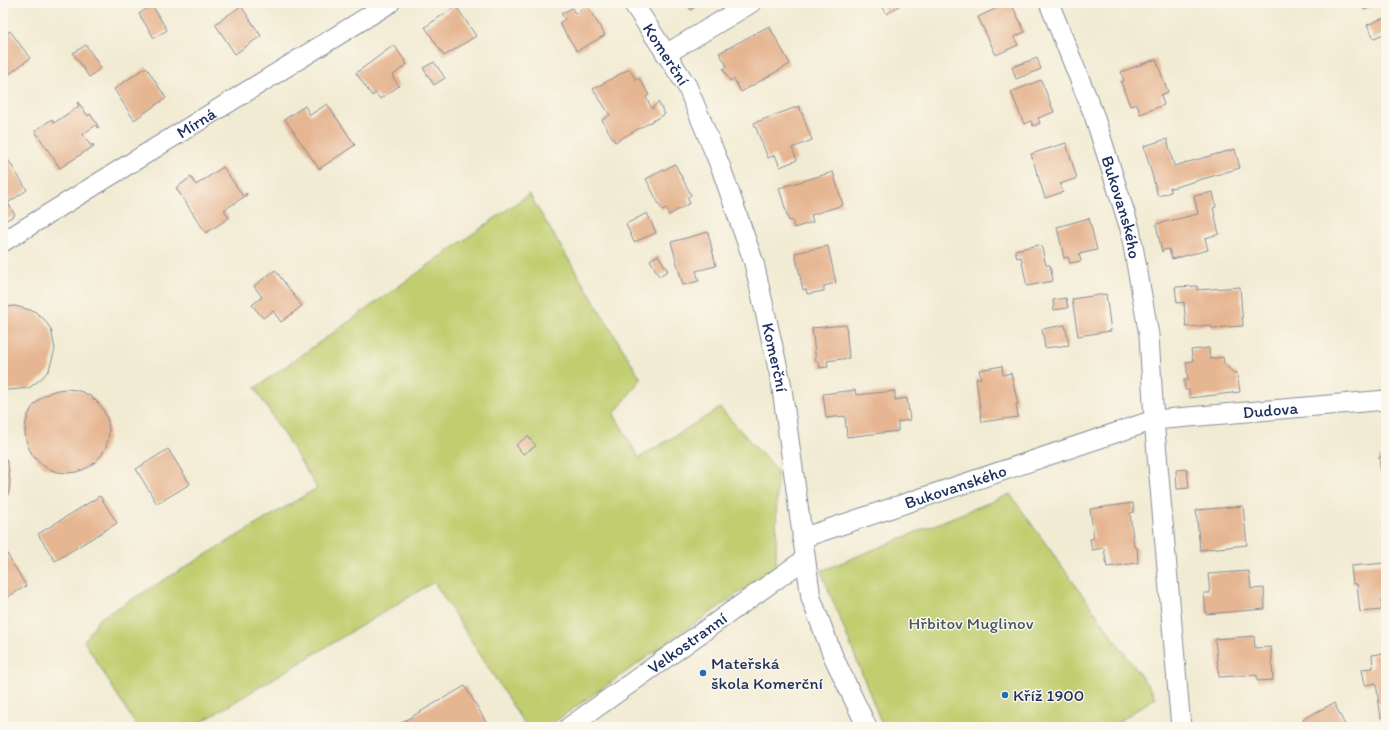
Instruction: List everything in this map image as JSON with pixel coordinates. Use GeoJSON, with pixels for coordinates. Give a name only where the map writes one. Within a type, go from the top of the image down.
{"type":"FeatureCollection","features":[{"type":"Feature","properties":{"kind":"street","name":"Mírná"},"geometry":{"type":"LineString","coordinates":[[3,242],[390,3]]}},
{"type":"Feature","properties":{"kind":"street","name":"Komerční"},"geometry":{"type":"LineString","coordinates":[[633,3],[686,86],[721,168],[754,263],[781,382],[811,598],[833,656],[867,727]]}},
{"type":"Feature","properties":{"kind":"street"},"geometry":{"type":"LineString","coordinates":[[666,54],[751,3]]}},
{"type":"Feature","properties":{"kind":"street","name":"Bukovanského"},"geometry":{"type":"LineString","coordinates":[[1049,3],[1094,115],[1130,228],[1149,335],[1154,420],[1181,727]]}},
{"type":"Feature","properties":{"kind":"street","name":"Dudova"},"geometry":{"type":"LineString","coordinates":[[1154,420],[1386,400]]}},
{"type":"Feature","properties":{"kind":"street","name":"Bukovanského"},"geometry":{"type":"LineString","coordinates":[[802,538],[1154,420]]}},
{"type":"Feature","properties":{"kind":"street","name":"Velkostranní"},"geometry":{"type":"LineString","coordinates":[[568,727],[805,559]]}},
{"type":"Feature","properties":{"kind":"green space"},"geometry":{"type":"Polygon","coordinates":[[[529,194],[641,379],[614,414],[639,458],[720,408],[777,471],[776,567],[547,727],[526,727],[434,582],[193,727],[137,727],[84,641],[99,619],[317,488],[255,388],[529,194]]]}},
{"type":"Feature","properties":{"kind":"green space","name":"Hřbitov Muglinov"},"geometry":{"type":"Polygon","coordinates":[[[1010,494],[1156,697],[1111,727],[883,727],[821,571],[1010,494]]]}},
{"type":"Feature","properties":{"kind":"building"},"geometry":{"type":"Polygon","coordinates":[[[686,3],[701,3],[691,10],[686,3]]]}},
{"type":"Feature","properties":{"kind":"building"},"geometry":{"type":"Polygon","coordinates":[[[880,3],[903,3],[887,14],[880,3]]]}},
{"type":"Feature","properties":{"kind":"building"},"geometry":{"type":"Polygon","coordinates":[[[1011,3],[1025,32],[1014,37],[1018,45],[996,55],[978,17],[1011,3]]]}},
{"type":"Feature","properties":{"kind":"building"},"geometry":{"type":"Polygon","coordinates":[[[1361,3],[1381,3],[1364,10],[1361,3]]]}},
{"type":"Feature","properties":{"kind":"building"},"geometry":{"type":"Polygon","coordinates":[[[152,5],[167,30],[154,38],[139,14],[152,5]]]}},
{"type":"Feature","properties":{"kind":"building"},"geometry":{"type":"Polygon","coordinates":[[[241,6],[261,36],[235,54],[215,24],[241,6]]]}},
{"type":"Feature","properties":{"kind":"building"},"geometry":{"type":"Polygon","coordinates":[[[456,6],[476,36],[444,56],[425,27],[456,6]]]}},
{"type":"Feature","properties":{"kind":"building"},"geometry":{"type":"Polygon","coordinates":[[[587,6],[605,35],[577,51],[559,23],[565,19],[561,14],[572,8],[575,14],[587,6]]]}},
{"type":"Feature","properties":{"kind":"building"},"geometry":{"type":"Polygon","coordinates":[[[1386,17],[1386,33],[1374,38],[1367,25],[1386,17]]]}},
{"type":"Feature","properties":{"kind":"building"},"geometry":{"type":"Polygon","coordinates":[[[769,26],[790,64],[741,92],[734,79],[730,81],[723,69],[727,66],[719,53],[769,26]]]}},
{"type":"Feature","properties":{"kind":"building"},"geometry":{"type":"Polygon","coordinates":[[[10,31],[30,58],[3,79],[3,36],[10,31]]]}},
{"type":"Feature","properties":{"kind":"building"},"geometry":{"type":"Polygon","coordinates":[[[86,45],[101,68],[89,77],[73,53],[86,45]]]}},
{"type":"Feature","properties":{"kind":"building"},"geometry":{"type":"Polygon","coordinates":[[[394,45],[407,64],[392,76],[399,86],[380,99],[376,93],[372,96],[356,73],[394,45]]]}},
{"type":"Feature","properties":{"kind":"building"},"geometry":{"type":"Polygon","coordinates":[[[1037,58],[1041,69],[1016,79],[1012,67],[1037,58]]]}},
{"type":"Feature","properties":{"kind":"building"},"geometry":{"type":"Polygon","coordinates":[[[1156,59],[1168,92],[1161,95],[1164,105],[1140,114],[1137,104],[1130,106],[1121,82],[1124,81],[1121,72],[1156,59]]]}},
{"type":"Feature","properties":{"kind":"building"},"geometry":{"type":"Polygon","coordinates":[[[434,62],[445,78],[434,85],[423,68],[434,62]]]}},
{"type":"Feature","properties":{"kind":"building"},"geometry":{"type":"Polygon","coordinates":[[[146,67],[166,98],[134,120],[114,89],[146,67]]]}},
{"type":"Feature","properties":{"kind":"building"},"geometry":{"type":"Polygon","coordinates":[[[629,69],[636,80],[639,78],[649,95],[646,97],[652,109],[658,102],[665,114],[615,142],[602,120],[610,115],[593,89],[629,69]]]}},
{"type":"Feature","properties":{"kind":"building"},"geometry":{"type":"Polygon","coordinates":[[[1041,80],[1054,112],[1038,118],[1040,123],[1033,126],[1031,121],[1024,124],[1011,92],[1041,80]]]}},
{"type":"Feature","properties":{"kind":"building"},"geometry":{"type":"Polygon","coordinates":[[[78,102],[88,116],[90,114],[99,127],[97,128],[96,125],[83,134],[91,146],[93,144],[94,146],[60,168],[35,131],[52,119],[54,123],[79,106],[77,103],[78,102]]]}},
{"type":"Feature","properties":{"kind":"building"},"geometry":{"type":"Polygon","coordinates":[[[327,104],[355,145],[319,169],[285,119],[305,106],[310,115],[327,104]]]}},
{"type":"Feature","properties":{"kind":"building"},"geometry":{"type":"Polygon","coordinates":[[[799,106],[812,140],[792,148],[797,160],[780,167],[775,155],[768,158],[754,123],[799,106]]]}},
{"type":"Feature","properties":{"kind":"building"},"geometry":{"type":"Polygon","coordinates":[[[1167,139],[1174,166],[1235,149],[1240,168],[1172,188],[1170,187],[1171,192],[1158,196],[1144,146],[1167,139]]]}},
{"type":"Feature","properties":{"kind":"building"},"geometry":{"type":"Polygon","coordinates":[[[1066,143],[1077,178],[1060,184],[1063,192],[1045,198],[1031,154],[1066,143]]]}},
{"type":"Feature","properties":{"kind":"building"},"geometry":{"type":"Polygon","coordinates":[[[7,158],[27,190],[8,203],[15,215],[3,222],[3,161],[7,158]]]}},
{"type":"Feature","properties":{"kind":"building"},"geometry":{"type":"Polygon","coordinates":[[[675,164],[691,195],[687,198],[690,203],[669,215],[666,208],[662,210],[646,179],[675,164]]]}},
{"type":"Feature","properties":{"kind":"building"},"geometry":{"type":"Polygon","coordinates":[[[223,167],[243,196],[246,193],[247,195],[224,210],[229,218],[206,233],[176,188],[191,177],[196,185],[223,167]]]}},
{"type":"Feature","properties":{"kind":"building"},"geometry":{"type":"Polygon","coordinates":[[[833,172],[843,205],[811,215],[813,222],[794,228],[792,220],[789,221],[779,188],[833,172]]]}},
{"type":"Feature","properties":{"kind":"building"},"geometry":{"type":"Polygon","coordinates":[[[1213,192],[1216,207],[1213,208],[1219,234],[1205,238],[1208,250],[1172,259],[1169,249],[1163,250],[1162,252],[1156,224],[1198,214],[1194,196],[1213,192]]]}},
{"type":"Feature","properties":{"kind":"building"},"geometry":{"type":"Polygon","coordinates":[[[647,213],[656,233],[634,242],[626,224],[647,213]]]}},
{"type":"Feature","properties":{"kind":"building"},"geometry":{"type":"Polygon","coordinates":[[[1089,218],[1097,250],[1079,254],[1081,261],[1070,263],[1068,257],[1064,258],[1057,227],[1089,218]]]}},
{"type":"Feature","properties":{"kind":"building"},"geometry":{"type":"Polygon","coordinates":[[[708,232],[716,266],[696,271],[699,281],[683,285],[671,242],[708,232]]]}},
{"type":"Feature","properties":{"kind":"building"},"geometry":{"type":"Polygon","coordinates":[[[1039,245],[1042,248],[1046,265],[1050,265],[1053,281],[1027,286],[1021,257],[1017,258],[1015,250],[1039,245]]]}},
{"type":"Feature","properties":{"kind":"building"},"geometry":{"type":"Polygon","coordinates":[[[828,246],[836,283],[824,286],[824,291],[807,294],[806,289],[803,290],[795,253],[828,246]]]}},
{"type":"Feature","properties":{"kind":"building"},"geometry":{"type":"Polygon","coordinates":[[[658,255],[668,271],[659,276],[650,260],[658,255]]]}},
{"type":"Feature","properties":{"kind":"building"},"geometry":{"type":"Polygon","coordinates":[[[275,270],[302,306],[281,322],[273,311],[263,318],[252,305],[262,297],[254,286],[275,270]]]}},
{"type":"Feature","properties":{"kind":"building"},"geometry":{"type":"Polygon","coordinates":[[[1197,286],[1197,290],[1240,287],[1243,326],[1211,328],[1211,325],[1186,327],[1184,302],[1177,303],[1175,287],[1197,286]]]}},
{"type":"Feature","properties":{"kind":"building"},"geometry":{"type":"Polygon","coordinates":[[[1106,294],[1111,331],[1078,336],[1072,299],[1106,294]]]}},
{"type":"Feature","properties":{"kind":"building"},"geometry":{"type":"Polygon","coordinates":[[[1066,298],[1068,308],[1054,310],[1053,300],[1066,298]]]}},
{"type":"Feature","properties":{"kind":"building"},"geometry":{"type":"Polygon","coordinates":[[[15,306],[34,311],[43,318],[51,329],[55,349],[49,370],[42,378],[29,388],[9,390],[3,389],[3,307],[15,306]]]}},
{"type":"Feature","properties":{"kind":"building"},"geometry":{"type":"Polygon","coordinates":[[[846,325],[849,358],[827,361],[828,367],[820,368],[819,362],[816,362],[812,328],[846,325]]]}},
{"type":"Feature","properties":{"kind":"building"},"geometry":{"type":"Polygon","coordinates":[[[1065,325],[1069,345],[1045,348],[1042,329],[1065,325]]]}},
{"type":"Feature","properties":{"kind":"building"},"geometry":{"type":"Polygon","coordinates":[[[1209,348],[1210,359],[1223,357],[1224,364],[1234,373],[1237,373],[1240,392],[1190,398],[1189,390],[1185,390],[1184,380],[1188,380],[1186,362],[1193,361],[1191,350],[1209,348]]]}},
{"type":"Feature","properties":{"kind":"building"},"geometry":{"type":"Polygon","coordinates":[[[1002,366],[1003,375],[1011,373],[1018,404],[1016,404],[1018,417],[982,422],[976,379],[981,378],[979,370],[1002,366]]]}},
{"type":"Feature","properties":{"kind":"building"},"geometry":{"type":"Polygon","coordinates":[[[67,389],[83,392],[97,401],[106,415],[109,431],[106,447],[97,461],[83,470],[67,473],[51,470],[37,461],[28,447],[25,431],[28,415],[37,401],[51,392],[67,389]]]}},
{"type":"Feature","properties":{"kind":"building"},"geometry":{"type":"Polygon","coordinates":[[[855,390],[856,395],[895,391],[895,400],[907,398],[910,420],[898,422],[898,431],[847,437],[845,416],[826,418],[823,394],[855,390]]]}},
{"type":"Feature","properties":{"kind":"building"},"geometry":{"type":"Polygon","coordinates":[[[528,436],[536,446],[523,454],[516,445],[528,436]]]}},
{"type":"Feature","properties":{"kind":"building"},"geometry":{"type":"Polygon","coordinates":[[[168,449],[190,484],[157,504],[136,469],[168,449]]]}},
{"type":"Feature","properties":{"kind":"building"},"geometry":{"type":"Polygon","coordinates":[[[3,454],[8,464],[10,482],[9,492],[3,503],[3,454]]]}},
{"type":"Feature","properties":{"kind":"building"},"geometry":{"type":"Polygon","coordinates":[[[1386,456],[1386,473],[1381,473],[1379,457],[1386,456]]]}},
{"type":"Feature","properties":{"kind":"building"},"geometry":{"type":"Polygon","coordinates":[[[1187,469],[1189,488],[1177,489],[1176,470],[1187,469]]]}},
{"type":"Feature","properties":{"kind":"building"},"geometry":{"type":"Polygon","coordinates":[[[100,496],[117,523],[55,561],[38,534],[100,496]]]}},
{"type":"Feature","properties":{"kind":"building"},"geometry":{"type":"Polygon","coordinates":[[[1133,503],[1134,512],[1130,513],[1134,547],[1137,547],[1138,563],[1107,567],[1104,548],[1092,550],[1090,539],[1094,538],[1090,509],[1133,503]]]}},
{"type":"Feature","properties":{"kind":"building"},"geometry":{"type":"Polygon","coordinates":[[[1243,506],[1247,545],[1200,550],[1196,510],[1243,506]]]}},
{"type":"Feature","properties":{"kind":"building"},"geometry":{"type":"Polygon","coordinates":[[[6,552],[26,586],[3,600],[3,554],[6,552]]]}},
{"type":"Feature","properties":{"kind":"building"},"geometry":{"type":"Polygon","coordinates":[[[1386,563],[1386,599],[1381,600],[1382,610],[1360,612],[1357,584],[1353,584],[1351,566],[1386,563]]]}},
{"type":"Feature","properties":{"kind":"building"},"geometry":{"type":"Polygon","coordinates":[[[1249,571],[1251,589],[1264,588],[1265,609],[1206,614],[1204,593],[1210,593],[1208,574],[1249,571]]]}},
{"type":"Feature","properties":{"kind":"building"},"geometry":{"type":"Polygon","coordinates":[[[1254,636],[1255,648],[1271,647],[1273,680],[1257,681],[1257,675],[1219,677],[1215,639],[1254,636]]]}},
{"type":"Feature","properties":{"kind":"building"},"geometry":{"type":"Polygon","coordinates":[[[1386,653],[1386,717],[1381,718],[1376,683],[1365,685],[1362,669],[1373,668],[1372,655],[1386,653]]]}},
{"type":"Feature","properties":{"kind":"building"},"geometry":{"type":"Polygon","coordinates":[[[465,686],[489,727],[394,727],[444,698],[465,686]]]}},
{"type":"Feature","properties":{"kind":"building"},"geometry":{"type":"Polygon","coordinates":[[[1334,703],[1346,727],[1307,727],[1303,719],[1334,703]]]}},
{"type":"Feature","properties":{"kind":"place","name":"Mateřská škola Komerční"},"geometry":{"type":"Point","coordinates":[703,673]}},
{"type":"Feature","properties":{"kind":"place","name":"Kříž 1900"},"geometry":{"type":"Point","coordinates":[1005,695]}}]}
